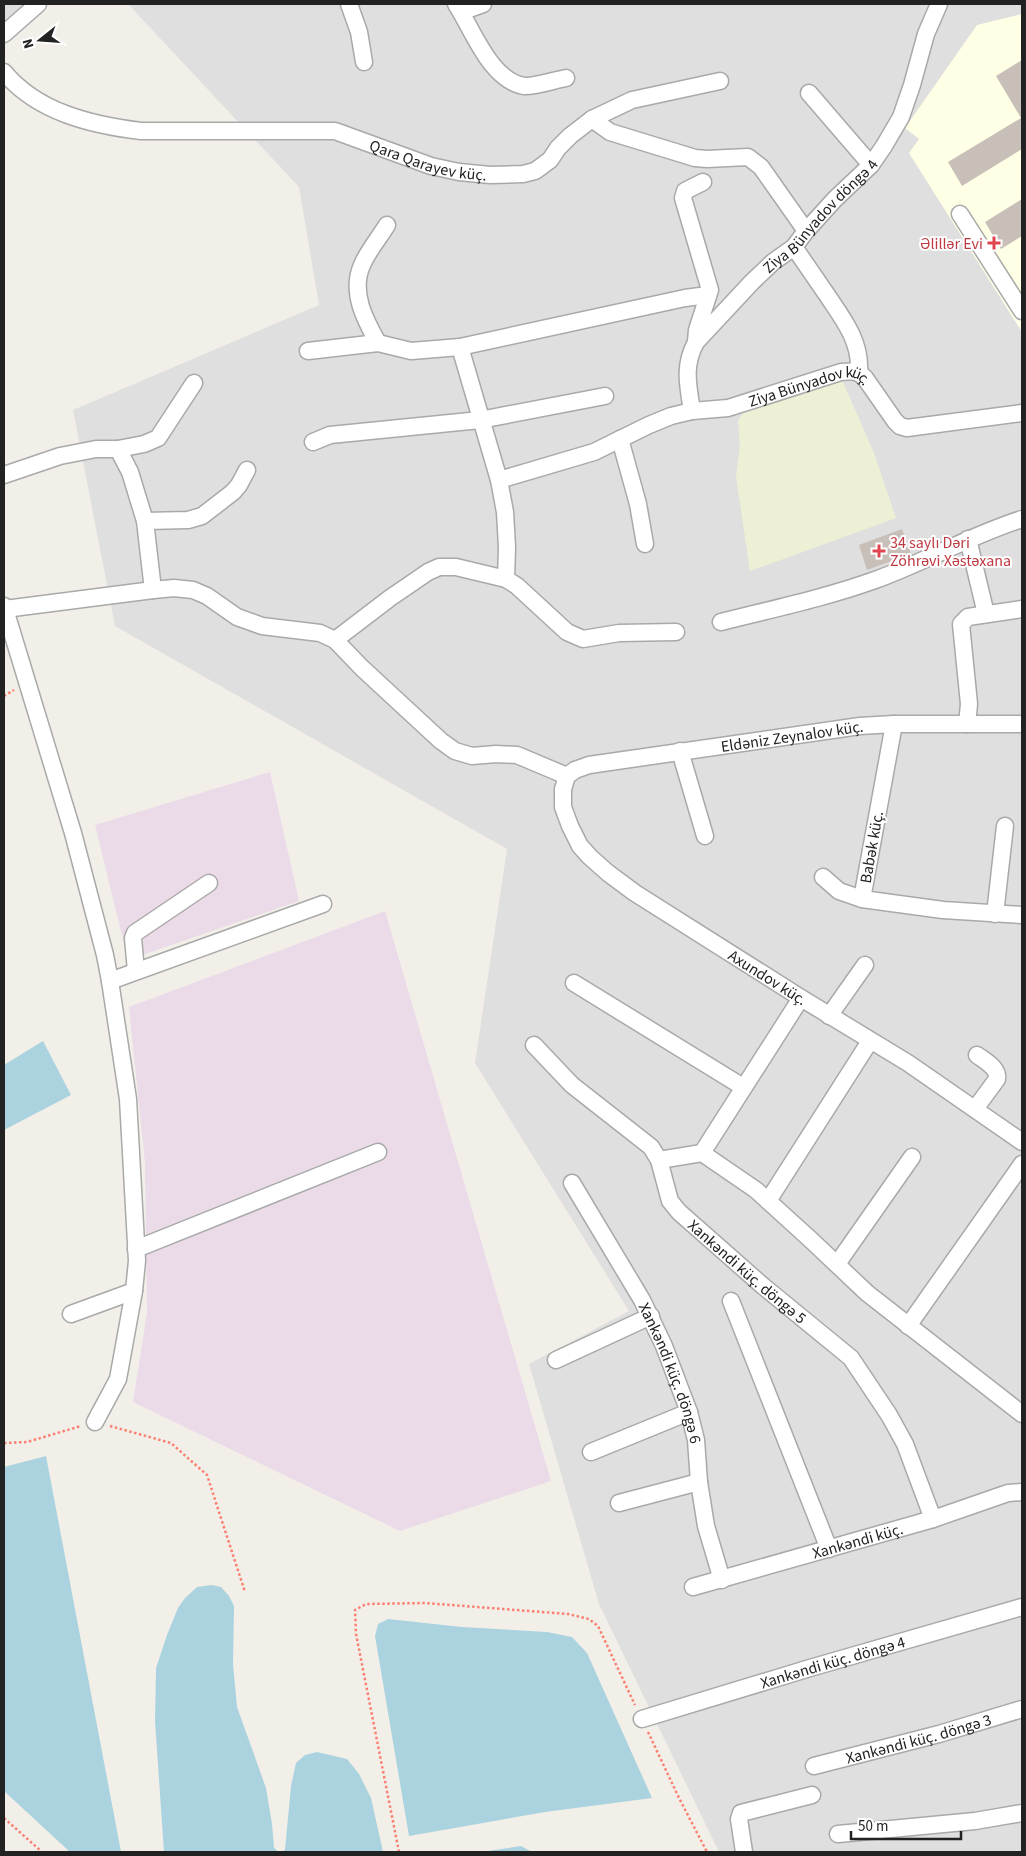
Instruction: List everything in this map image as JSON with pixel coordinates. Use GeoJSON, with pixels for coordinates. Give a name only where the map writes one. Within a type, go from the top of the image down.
{"type":"FeatureCollection","features":[{"type":"Feature","properties":{"kind":"street"},"geometry":{"type":"LineString","coordinates":[[4,34],[38,4]]}},
{"type":"Feature","properties":{"kind":"street"},"geometry":{"type":"LineString","coordinates":[[349,4],[359,32],[364,62]]}},
{"type":"Feature","properties":{"kind":"street"},"geometry":{"type":"LineString","coordinates":[[483,4],[459,8],[490,63],[506,79],[525,86],[566,78]]}},
{"type":"Feature","properties":{"kind":"street","name":"Ziya Bünyadov döngə 4"},"geometry":{"type":"LineString","coordinates":[[692,411],[687,374],[690,354],[696,342],[752,282],[773,262],[794,248],[806,231],[835,198],[871,164],[884,146],[901,117],[926,34],[938,4]]}},
{"type":"Feature","properties":{"kind":"street","name":"Qara Qarayev küç."},"geometry":{"type":"LineString","coordinates":[[4,72],[13,84],[42,105],[67,115],[114,128],[141,131],[336,131],[431,166],[459,172],[490,175],[523,174],[535,171],[550,160],[558,148],[570,136],[592,119],[632,100],[720,81]]}},
{"type":"Feature","properties":{"kind":"street"},"geometry":{"type":"LineString","coordinates":[[809,93],[871,164]]}},
{"type":"Feature","properties":{"kind":"street"},"geometry":{"type":"LineString","coordinates":[[592,119],[610,132],[695,158],[748,157],[761,167],[806,231]]}},
{"type":"Feature","properties":{"kind":"street"},"geometry":{"type":"LineString","coordinates":[[696,342],[697,330],[710,290],[683,198],[685,190],[702,182]]}},
{"type":"Feature","properties":{"kind":"street"},"geometry":{"type":"LineString","coordinates":[[960,214],[1022,312]]}},
{"type":"Feature","properties":{"kind":"street"},"geometry":{"type":"LineString","coordinates":[[378,343],[361,313],[357,282],[362,265],[387,225]]}},
{"type":"Feature","properties":{"kind":"street"},"geometry":{"type":"LineString","coordinates":[[794,248],[847,324],[856,345],[859,358],[859,372]]}},
{"type":"Feature","properties":{"kind":"street"},"geometry":{"type":"LineString","coordinates":[[308,351],[378,343],[411,352],[460,347],[685,298],[708,295]]}},
{"type":"Feature","properties":{"kind":"street"},"geometry":{"type":"LineString","coordinates":[[460,347],[499,480],[505,512],[506,579]]}},
{"type":"Feature","properties":{"kind":"street","name":"Ziya Bünyadov küç."},"geometry":{"type":"LineString","coordinates":[[499,480],[594,452],[649,425],[692,411],[728,408],[840,372],[852,370],[859,372],[865,378],[895,421],[900,426],[906,428],[1022,413]]}},
{"type":"Feature","properties":{"kind":"street"},"geometry":{"type":"LineString","coordinates":[[4,474],[60,456],[96,449],[118,449],[144,444],[158,438],[194,383]]}},
{"type":"Feature","properties":{"kind":"street"},"geometry":{"type":"LineString","coordinates":[[313,442],[330,435],[480,420],[605,396]]}},
{"type":"Feature","properties":{"kind":"street"},"geometry":{"type":"LineString","coordinates":[[620,439],[638,504],[645,544]]}},
{"type":"Feature","properties":{"kind":"street"},"geometry":{"type":"LineString","coordinates":[[118,449],[130,472],[145,521],[153,590]]}},
{"type":"Feature","properties":{"kind":"street"},"geometry":{"type":"LineString","coordinates":[[145,521],[188,520],[202,516],[233,492],[247,470]]}},
{"type":"Feature","properties":{"kind":"street"},"geometry":{"type":"LineString","coordinates":[[721,622],[822,596],[874,580],[968,539],[1022,519]]}},
{"type":"Feature","properties":{"kind":"street"},"geometry":{"type":"LineString","coordinates":[[968,539],[986,614]]}},
{"type":"Feature","properties":{"kind":"street"},"geometry":{"type":"LineString","coordinates":[[335,640],[390,598],[428,572],[439,567],[456,567],[506,579],[517,586],[567,632],[583,639],[619,633],[676,632]]}},
{"type":"Feature","properties":{"kind":"street"},"geometry":{"type":"LineString","coordinates":[[95,1422],[118,1379],[134,1291],[137,1261],[128,1099],[110,980],[73,833],[4,607],[174,588],[193,590],[207,596],[237,617],[262,626],[320,633],[335,640],[362,668],[455,751],[472,756],[517,755],[567,776]]}},
{"type":"Feature","properties":{"kind":"street"},"geometry":{"type":"LineString","coordinates":[[967,724],[969,704],[961,624],[968,617],[1022,609]]}},
{"type":"Feature","properties":{"kind":"street","name":"Eldəniz Zeynalov küç."},"geometry":{"type":"LineString","coordinates":[[567,776],[575,770],[589,765],[812,732],[894,724],[1022,724]]}},
{"type":"Feature","properties":{"kind":"street","name":"Babək küç."},"geometry":{"type":"LineString","coordinates":[[894,724],[862,899],[943,910],[1022,915]]}},
{"type":"Feature","properties":{"kind":"street"},"geometry":{"type":"LineString","coordinates":[[680,751],[704,836]]}},
{"type":"Feature","properties":{"kind":"street","name":"Axundov küç."},"geometry":{"type":"LineString","coordinates":[[567,776],[563,789],[563,807],[570,826],[580,846],[608,874],[829,1016],[908,1063],[1022,1142]]}},
{"type":"Feature","properties":{"kind":"street"},"geometry":{"type":"LineString","coordinates":[[995,914],[1005,826]]}},
{"type":"Feature","properties":{"kind":"street"},"geometry":{"type":"LineString","coordinates":[[823,877],[839,891],[862,899]]}},
{"type":"Feature","properties":{"kind":"street"},"geometry":{"type":"LineString","coordinates":[[136,971],[133,938],[135,933],[209,883]]}},
{"type":"Feature","properties":{"kind":"street"},"geometry":{"type":"LineString","coordinates":[[110,980],[322,904]]}},
{"type":"Feature","properties":{"kind":"street"},"geometry":{"type":"LineString","coordinates":[[829,1016],[865,965]]}},
{"type":"Feature","properties":{"kind":"street"},"geometry":{"type":"LineString","coordinates":[[574,983],[743,1087]]}},
{"type":"Feature","properties":{"kind":"street"},"geometry":{"type":"LineString","coordinates":[[702,1152],[801,998]]}},
{"type":"Feature","properties":{"kind":"street"},"geometry":{"type":"LineString","coordinates":[[768,1200],[870,1041]]}},
{"type":"Feature","properties":{"kind":"street","name":"Xankəndi küç. döngə 5"},"geometry":{"type":"LineString","coordinates":[[534,1045],[572,1085],[651,1147],[659,1160],[670,1202],[679,1212],[763,1286],[851,1358],[889,1415],[905,1444],[933,1519]]}},
{"type":"Feature","properties":{"kind":"street"},"geometry":{"type":"LineString","coordinates":[[975,1109],[998,1075],[996,1071],[977,1055]]}},
{"type":"Feature","properties":{"kind":"street"},"geometry":{"type":"LineString","coordinates":[[136,1249],[378,1152]]}},
{"type":"Feature","properties":{"kind":"street"},"geometry":{"type":"LineString","coordinates":[[659,1160],[702,1152],[768,1200],[867,1293],[1022,1414]]}},
{"type":"Feature","properties":{"kind":"street"},"geometry":{"type":"LineString","coordinates":[[837,1264],[912,1157]]}},
{"type":"Feature","properties":{"kind":"street"},"geometry":{"type":"LineString","coordinates":[[908,1326],[1022,1164]]}},
{"type":"Feature","properties":{"kind":"street","name":"Xankəndi küç. döngə 6"},"geometry":{"type":"LineString","coordinates":[[572,1183],[651,1316],[689,1412],[696,1440],[699,1482],[706,1526],[722,1580]]}},
{"type":"Feature","properties":{"kind":"street"},"geometry":{"type":"LineString","coordinates":[[71,1314],[134,1291]]}},
{"type":"Feature","properties":{"kind":"street"},"geometry":{"type":"LineString","coordinates":[[731,1301],[829,1549]]}},
{"type":"Feature","properties":{"kind":"street"},"geometry":{"type":"LineString","coordinates":[[556,1360],[651,1316]]}},
{"type":"Feature","properties":{"kind":"street"},"geometry":{"type":"LineString","coordinates":[[591,1452],[689,1412]]}},
{"type":"Feature","properties":{"kind":"street"},"geometry":{"type":"LineString","coordinates":[[620,1503],[699,1482]]}},
{"type":"Feature","properties":{"kind":"street","name":"Xankəndi küç."},"geometry":{"type":"LineString","coordinates":[[693,1587],[933,1519],[1008,1493],[1022,1492]]}},
{"type":"Feature","properties":{"kind":"street","name":"Xankəndi küç. döngə 4"},"geometry":{"type":"LineString","coordinates":[[642,1719],[1022,1607]]}},
{"type":"Feature","properties":{"kind":"street","name":"Xankəndi küç. döngə 3"},"geometry":{"type":"LineString","coordinates":[[814,1766],[939,1734],[1022,1710]]}},
{"type":"Feature","properties":{"kind":"street"},"geometry":{"type":"LineString","coordinates":[[744,1852],[739,1819],[741,1813],[812,1795]]}},
{"type":"Feature","properties":{"kind":"street"},"geometry":{"type":"LineString","coordinates":[[838,1834],[975,1821],[1022,1813]]}},
{"type":"Feature","properties":{"kind":"path"},"geometry":{"type":"LineString","coordinates":[[4,1444],[27,1442],[95,1422],[171,1443],[207,1475],[244,1592]]}},
{"type":"Feature","properties":{"kind":"path"},"geometry":{"type":"LineString","coordinates":[[399,1852],[356,1634],[355,1610],[366,1604],[425,1603],[568,1614],[588,1619],[598,1626],[679,1798],[707,1852]]}},
{"type":"Feature","properties":{"kind":"path"},"geometry":{"type":"LineString","coordinates":[[4,1818],[42,1852]]}},
{"type":"Feature","properties":{"kind":"shaded area"},"geometry":{"type":"Polygon","coordinates":[[[4,4],[24,4],[4,21],[4,4]]]}},
{"type":"Feature","properties":{"kind":"shaded area"},"geometry":{"type":"Polygon","coordinates":[[[128,4],[1022,4],[1022,1852],[719,1852],[599,1604],[529,1364],[629,1311],[475,1063],[507,849],[115,626],[73,410],[319,305],[299,187],[128,4]]]}},
{"type":"Feature","properties":{"kind":"shaded area","name":"Əlillər Evi"},"geometry":{"type":"Polygon","coordinates":[[[1022,14],[1022,332],[909,153],[919,139],[905,128],[977,25],[1022,14]]]}},
{"type":"Feature","properties":{"kind":"shaded area"},"geometry":{"type":"Polygon","coordinates":[[[842,380],[874,453],[896,518],[750,571],[736,476],[740,445],[738,421],[743,413],[842,380]]]}},
{"type":"Feature","properties":{"kind":"shaded area"},"geometry":{"type":"Polygon","coordinates":[[[270,772],[299,901],[128,960],[95,825],[270,772]]]}},
{"type":"Feature","properties":{"kind":"shaded area"},"geometry":{"type":"Polygon","coordinates":[[[385,911],[551,1481],[400,1531],[133,1402],[147,1313],[145,1163],[129,1007],[385,911]]]}},
{"type":"Feature","properties":{"kind":"water"},"geometry":{"type":"Polygon","coordinates":[[[43,1041],[71,1095],[4,1130],[4,1065],[43,1041]]]}},
{"type":"Feature","properties":{"kind":"water"},"geometry":{"type":"Polygon","coordinates":[[[46,1456],[121,1852],[70,1852],[4,1791],[4,1467],[46,1456]]]}},
{"type":"Feature","properties":{"kind":"water"},"geometry":{"type":"Polygon","coordinates":[[[212,1585],[221,1587],[229,1596],[234,1606],[233,1664],[237,1707],[266,1788],[274,1848],[279,1852],[164,1852],[155,1721],[156,1668],[178,1608],[185,1598],[197,1587],[212,1585]]]}},
{"type":"Feature","properties":{"kind":"water"},"geometry":{"type":"Polygon","coordinates":[[[388,1619],[462,1627],[547,1632],[572,1637],[587,1653],[652,1798],[545,1812],[409,1836],[375,1636],[378,1624],[388,1619]]]}},
{"type":"Feature","properties":{"kind":"water"},"geometry":{"type":"Polygon","coordinates":[[[317,1752],[347,1759],[359,1774],[371,1798],[383,1852],[279,1852],[285,1850],[291,1786],[296,1763],[305,1755],[317,1752]]]}},
{"type":"Feature","properties":{"kind":"water"},"geometry":{"type":"Polygon","coordinates":[[[521,1846],[532,1852],[481,1852],[521,1846]]]}},
{"type":"Feature","properties":{"kind":"building"},"geometry":{"type":"Polygon","coordinates":[[[1022,60],[1022,149],[962,186],[948,162],[1021,118],[996,76],[1022,60]]]}},
{"type":"Feature","properties":{"kind":"building"},"geometry":{"type":"Polygon","coordinates":[[[1022,199],[1022,236],[1001,249],[985,222],[1022,199]]]}},
{"type":"Feature","properties":{"kind":"building"},"geometry":{"type":"Polygon","coordinates":[[[902,529],[911,554],[867,570],[859,545],[902,529]]]}},
{"type":"Feature","properties":{"kind":"place","name":"Əlillər Evi"},"geometry":{"type":"Point","coordinates":[994,243]}},
{"type":"Feature","properties":{"kind":"place","name":"34 saylı Dəri Zöhrəvi Xəstəxana"},"geometry":{"type":"Point","coordinates":[879,551]}}]}
